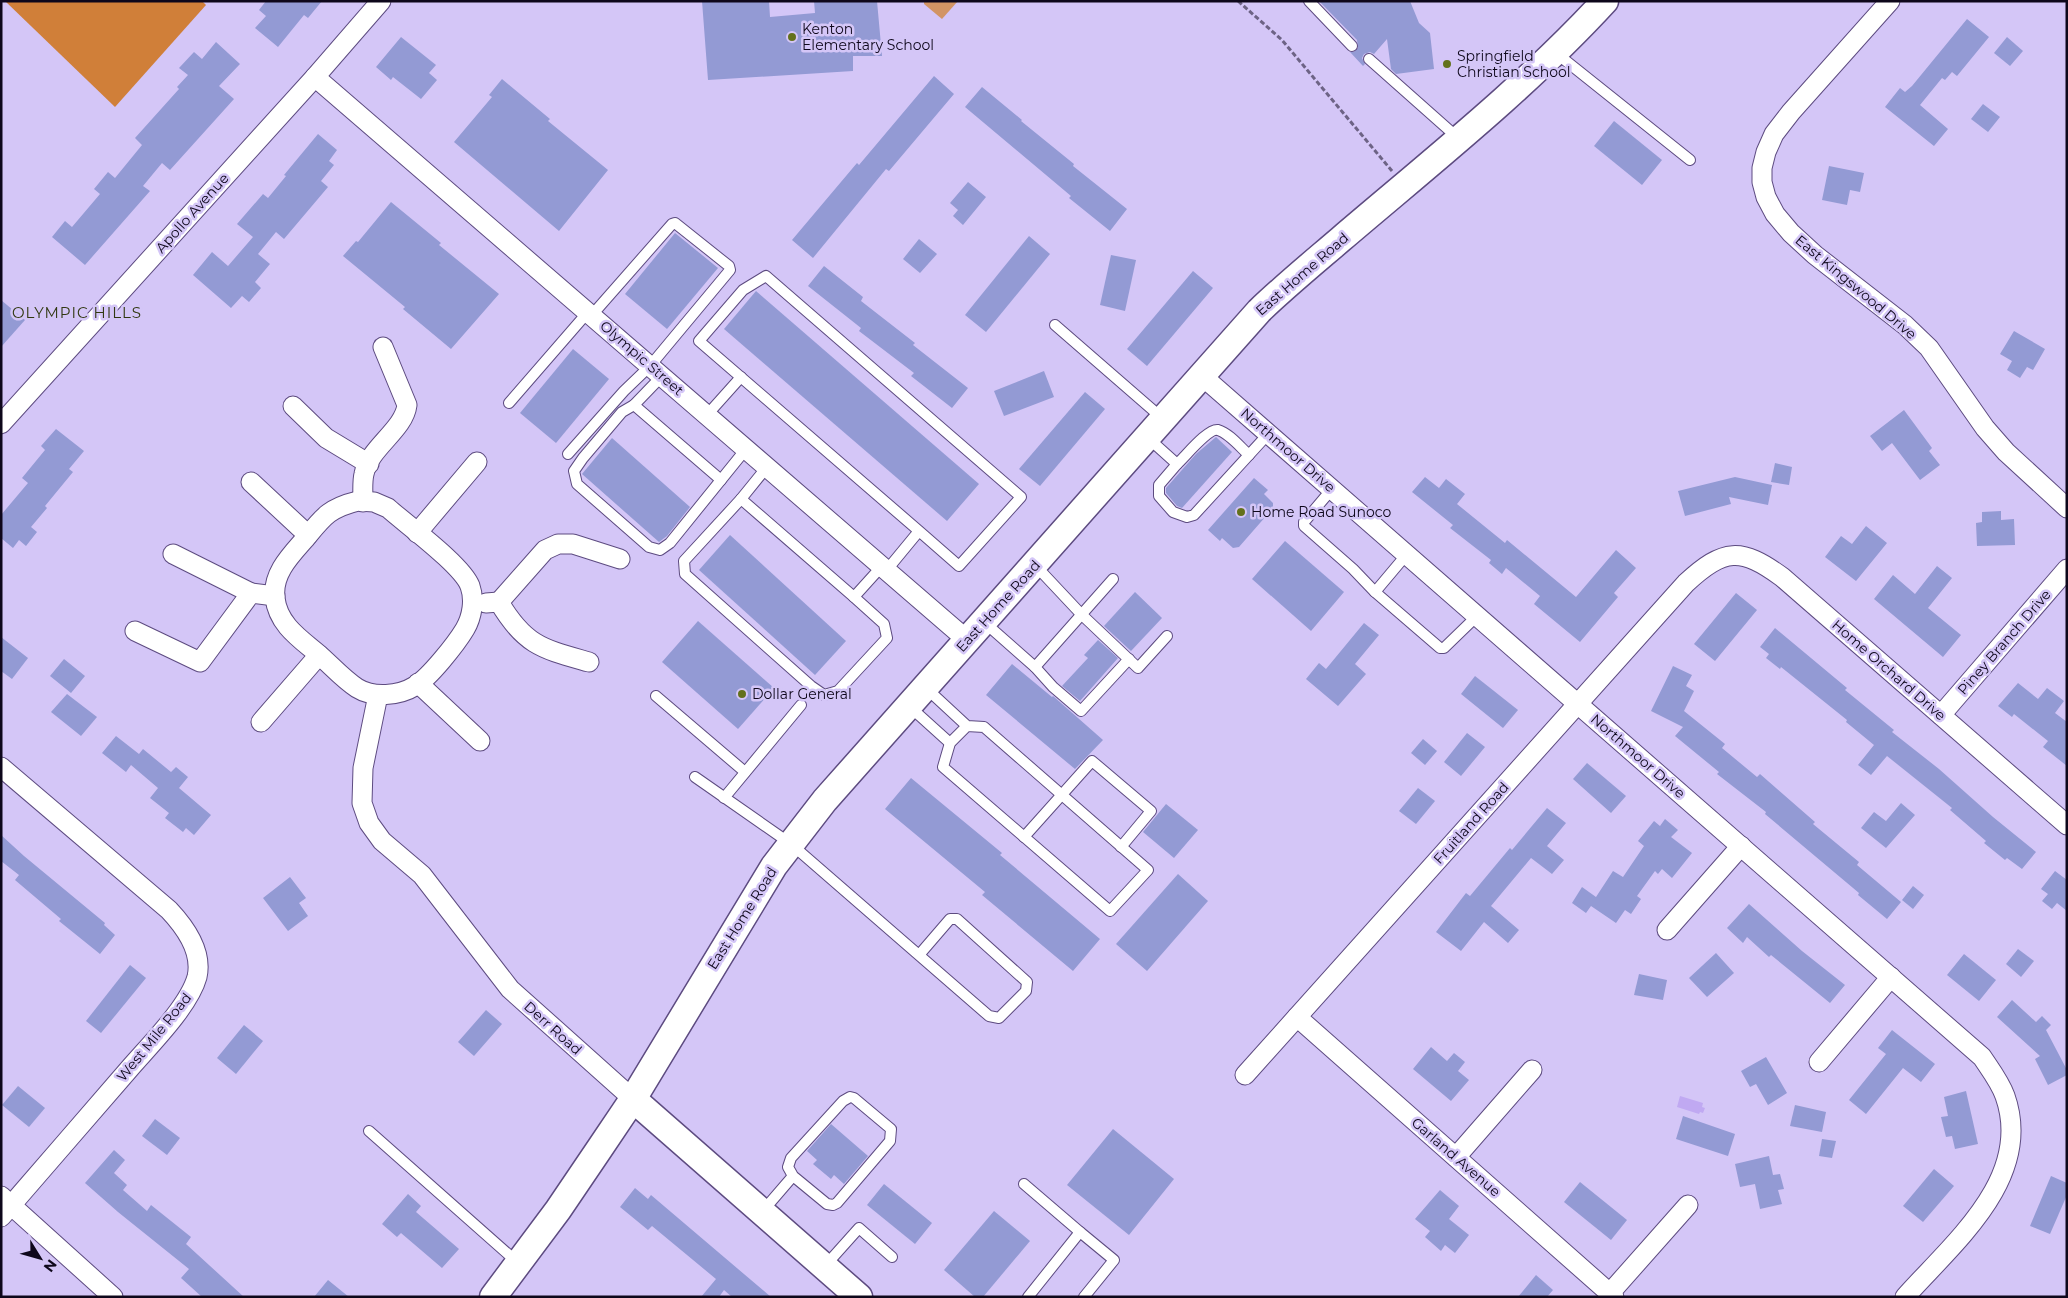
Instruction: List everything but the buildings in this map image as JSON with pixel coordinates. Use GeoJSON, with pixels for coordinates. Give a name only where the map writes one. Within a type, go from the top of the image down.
{"type":"FeatureCollection","features":[{"type":"Feature","properties":{"kind":"street","name":"East Home Road"},"geometry":{"type":"LineString","coordinates":[[493,1297],[558,1210],[632,1099],[774,866],[825,800],[1258,311],[1555,52],[1605,1]]}},
{"type":"Feature","properties":{"kind":"street","name":"East Kingswood Drive"},"geometry":{"type":"LineString","coordinates":[[1890,1],[1774,134],[1766,152],[1762,168],[1762,182],[1766,197],[1775,214],[1791,233],[1815,255],[1905,325],[1929,348],[1985,428],[2006,452],[2067,508]]}},
{"type":"Feature","properties":{"kind":"street","name":"Apollo Avenue"},"geometry":{"type":"LineString","coordinates":[[1,424],[315,77],[380,2]]}},
{"type":"Feature","properties":{"kind":"street","name":"Olympic Street"},"geometry":{"type":"LineString","coordinates":[[315,77],[884,568],[975,630]]}},
{"type":"Feature","properties":{"kind":"street"},"geometry":{"type":"LineString","coordinates":[[363,502],[364,473],[376,450],[406,414],[407,405],[383,347]]}},
{"type":"Feature","properties":{"kind":"street","name":"Northmoor Drive"},"geometry":{"type":"LineString","coordinates":[[1202,375],[1982,1056],[1996,1077],[2005,1096],[2010,1115],[2011,1137],[2009,1156],[2004,1171],[1977,1217],[1905,1297]]}},
{"type":"Feature","properties":{"kind":"street"},"geometry":{"type":"LineString","coordinates":[[293,406],[326,438],[369,464]]}},
{"type":"Feature","properties":{"kind":"street"},"geometry":{"type":"LineString","coordinates":[[417,533],[477,462]]}},
{"type":"Feature","properties":{"kind":"street"},"geometry":{"type":"LineString","coordinates":[[251,482],[308,535]]}},
{"type":"Feature","properties":{"kind":"street"},"geometry":{"type":"LineString","coordinates":[[374,502],[388,508],[417,533],[460,569],[470,586],[472,604],[469,622],[459,639],[418,684],[395,693],[378,695],[358,688],[288,629],[278,612],[275,596],[277,579],[285,562],[325,515],[341,505],[374,502]]}},
{"type":"Feature","properties":{"kind":"street"},"geometry":{"type":"LineString","coordinates":[[472,604],[499,602],[545,550],[558,544],[573,544],[620,559]]}},
{"type":"Feature","properties":{"kind":"street"},"geometry":{"type":"LineString","coordinates":[[173,554],[251,594],[275,596]]}},
{"type":"Feature","properties":{"kind":"street","name":"Home Orchard Drive"},"geometry":{"type":"LineString","coordinates":[[1698,572],[1711,563],[1735,556],[1748,557],[1760,562],[1782,577],[2067,825]]}},
{"type":"Feature","properties":{"kind":"street","name":"Piney Branch Drive"},"geometry":{"type":"LineString","coordinates":[[1941,715],[2067,569]]}},
{"type":"Feature","properties":{"kind":"street","name":"Fruitland Road"},"geometry":{"type":"LineString","coordinates":[[1245,1075],[1686,583],[1698,572]]}},
{"type":"Feature","properties":{"kind":"street"},"geometry":{"type":"LineString","coordinates":[[135,632],[200,662],[251,594]]}},
{"type":"Feature","properties":{"kind":"street"},"geometry":{"type":"LineString","coordinates":[[499,602],[511,623],[522,634],[546,650],[590,662]]}},
{"type":"Feature","properties":{"kind":"street"},"geometry":{"type":"LineString","coordinates":[[261,722],[320,656]]}},
{"type":"Feature","properties":{"kind":"street"},"geometry":{"type":"LineString","coordinates":[[418,684],[480,741]]}},
{"type":"Feature","properties":{"kind":"street","name":"Derr Road"},"geometry":{"type":"LineString","coordinates":[[378,695],[363,768],[362,803],[369,824],[382,841],[422,875],[510,989],[632,1099],[859,1297]]}},
{"type":"Feature","properties":{"kind":"street","name":"West Mile Road"},"geometry":{"type":"LineString","coordinates":[[1,767],[169,910],[189,934],[195,949],[198,965],[197,976],[192,989],[158,1035],[5,1206]]}},
{"type":"Feature","properties":{"kind":"street"},"geometry":{"type":"LineString","coordinates":[[1667,930],[1741,846]]}},
{"type":"Feature","properties":{"kind":"street"},"geometry":{"type":"LineString","coordinates":[[1819,1062],[1892,977]]}},
{"type":"Feature","properties":{"kind":"street","name":"Garland Avenue"},"geometry":{"type":"LineString","coordinates":[[1297,1017],[1612,1295]]}},
{"type":"Feature","properties":{"kind":"street"},"geometry":{"type":"LineString","coordinates":[[1456,1157],[1532,1070]]}},
{"type":"Feature","properties":{"kind":"street"},"geometry":{"type":"LineString","coordinates":[[1612,1295],[1688,1205]]}},
{"type":"Feature","properties":{"kind":"street"},"geometry":{"type":"LineString","coordinates":[[5,1206],[113,1297]]}},
{"type":"Feature","properties":{"kind":"lane"},"geometry":{"type":"LineString","coordinates":[[1309,1],[1352,46]]}},
{"type":"Feature","properties":{"kind":"lane"},"geometry":{"type":"LineString","coordinates":[[1555,52],[1690,160]]}},
{"type":"Feature","properties":{"kind":"lane"},"geometry":{"type":"LineString","coordinates":[[1369,59],[1458,138]]}},
{"type":"Feature","properties":{"kind":"lane"},"geometry":{"type":"LineString","coordinates":[[509,404],[590,313],[675,223],[729,266],[730,270],[656,371],[634,405],[622,412],[583,458],[574,471],[577,484],[649,546],[660,550],[670,543],[746,449]]}},
{"type":"Feature","properties":{"kind":"lane"},"geometry":{"type":"LineString","coordinates":[[766,276],[1021,497],[958,566],[919,531],[699,341],[743,290],[766,276]]}},
{"type":"Feature","properties":{"kind":"lane"},"geometry":{"type":"LineString","coordinates":[[1055,325],[1155,428],[1177,464]]}},
{"type":"Feature","properties":{"kind":"lane"},"geometry":{"type":"LineString","coordinates":[[568,454],[624,391],[656,371]]}},
{"type":"Feature","properties":{"kind":"lane"},"geometry":{"type":"LineString","coordinates":[[707,415],[741,377]]}},
{"type":"Feature","properties":{"kind":"lane"},"geometry":{"type":"LineString","coordinates":[[634,405],[721,480]]}},
{"type":"Feature","properties":{"kind":"lane"},"geometry":{"type":"LineString","coordinates":[[1249,454],[1220,430],[1214,430],[1206,435],[1177,464],[1159,485],[1159,496],[1173,512],[1187,517],[1194,515],[1268,433]]}},
{"type":"Feature","properties":{"kind":"lane"},"geometry":{"type":"LineString","coordinates":[[741,499],[884,624],[887,638],[838,692],[824,695],[811,686],[685,574],[684,561],[741,499],[767,467]]}},
{"type":"Feature","properties":{"kind":"lane"},"geometry":{"type":"LineString","coordinates":[[1332,489],[1304,522],[1304,526],[1353,569],[1375,592],[1440,648],[1444,648],[1477,616]]}},
{"type":"Feature","properties":{"kind":"lane"},"geometry":{"type":"LineString","coordinates":[[854,597],[919,531]]}},
{"type":"Feature","properties":{"kind":"lane"},"geometry":{"type":"LineString","coordinates":[[1375,592],[1407,554]]}},
{"type":"Feature","properties":{"kind":"lane"},"geometry":{"type":"LineString","coordinates":[[1035,565],[1081,614],[1138,668],[1167,636]]}},
{"type":"Feature","properties":{"kind":"lane"},"geometry":{"type":"LineString","coordinates":[[1036,668],[1113,579]]}},
{"type":"Feature","properties":{"kind":"lane"},"geometry":{"type":"LineString","coordinates":[[975,630],[1036,668],[1081,711],[1129,659]]}},
{"type":"Feature","properties":{"kind":"lane"},"geometry":{"type":"LineString","coordinates":[[656,696],[746,772]]}},
{"type":"Feature","properties":{"kind":"lane"},"geometry":{"type":"LineString","coordinates":[[917,696],[967,726],[984,728],[1148,870],[1110,911],[943,766],[950,743],[967,726]]}},
{"type":"Feature","properties":{"kind":"lane"},"geometry":{"type":"LineString","coordinates":[[917,696],[950,743]]}},
{"type":"Feature","properties":{"kind":"lane"},"geometry":{"type":"LineString","coordinates":[[724,798],[801,705]]}},
{"type":"Feature","properties":{"kind":"lane"},"geometry":{"type":"LineString","coordinates":[[1024,837],[1092,761],[1151,811],[1121,847]]}},
{"type":"Feature","properties":{"kind":"lane"},"geometry":{"type":"LineString","coordinates":[[695,777],[791,844],[989,1016],[999,1018],[1026,991],[1027,982],[957,919],[950,920],[919,955]]}},
{"type":"Feature","properties":{"kind":"lane"},"geometry":{"type":"LineString","coordinates":[[850,1097],[854,1098],[891,1130],[890,1141],[841,1201],[833,1205],[827,1204],[793,1176],[788,1167],[792,1158],[843,1102],[850,1097]]}},
{"type":"Feature","properties":{"kind":"lane"},"geometry":{"type":"LineString","coordinates":[[369,1131],[518,1263]]}},
{"type":"Feature","properties":{"kind":"lane"},"geometry":{"type":"LineString","coordinates":[[762,1212],[793,1176]]}},
{"type":"Feature","properties":{"kind":"lane"},"geometry":{"type":"LineString","coordinates":[[1024,1184],[1114,1260],[1084,1297]]}},
{"type":"Feature","properties":{"kind":"lane"},"geometry":{"type":"LineString","coordinates":[[824,1267],[859,1228],[892,1257]]}},
{"type":"Feature","properties":{"kind":"lane"},"geometry":{"type":"LineString","coordinates":[[1028,1297],[1080,1232]]}},
{"type":"Feature","properties":{"kind":"path"},"geometry":{"type":"LineString","coordinates":[[1238,1],[1282,40],[1404,185]]}},
{"type":"Feature","properties":{"kind":"shaded area"},"geometry":{"type":"Polygon","coordinates":[[[5,1],[202,1],[206,5],[115,107],[5,1]]]}},
{"type":"Feature","properties":{"kind":"shaded area"},"geometry":{"type":"Polygon","coordinates":[[[924,1],[958,1],[942,19],[924,4],[924,1]]]}},
{"type":"Feature","properties":{"kind":"shaded area"},"geometry":{"type":"Polygon","coordinates":[[[1680,1096],[1703,1103],[1702,1107],[1705,1108],[1703,1113],[1700,1112],[1699,1114],[1677,1107],[1680,1096]]]}},
{"type":"Feature","properties":{"kind":"place","name":"Kenton Elementary School"},"geometry":{"type":"Point","coordinates":[792,37]}},
{"type":"Feature","properties":{"kind":"place","name":"Springfield Christian School"},"geometry":{"type":"Point","coordinates":[1447,64]}},
{"type":"Feature","properties":{"kind":"place","name":"Home Road Sunoco"},"geometry":{"type":"Point","coordinates":[1241,512]}},
{"type":"Feature","properties":{"kind":"place","name":"Dollar General"},"geometry":{"type":"Point","coordinates":[742,694]}},
{"type":"Feature","properties":{"kind":"district","name":"OLYMPIC HILLS"},"geometry":{"type":"Point","coordinates":[77,313]}}]}
